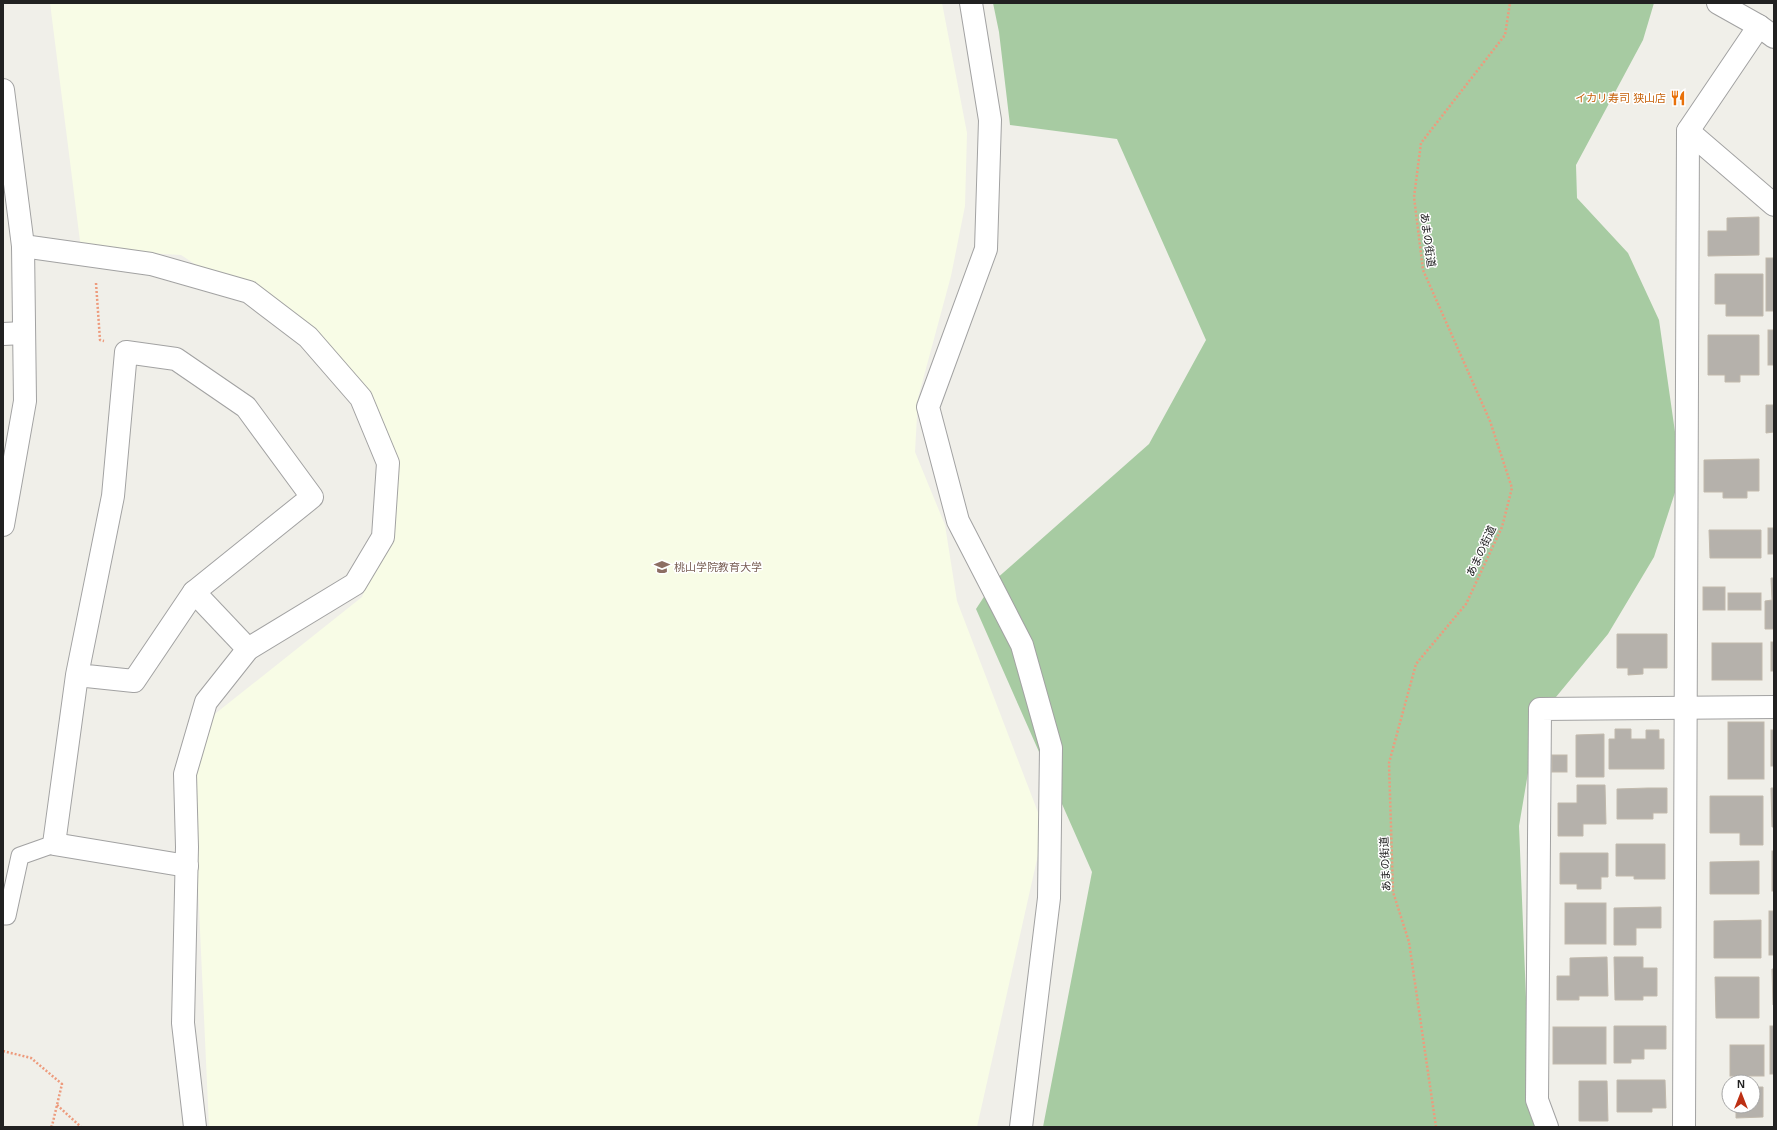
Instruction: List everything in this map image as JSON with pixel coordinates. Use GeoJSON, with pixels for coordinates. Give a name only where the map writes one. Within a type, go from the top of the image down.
{"type":"FeatureCollection","features":[{"type":"Feature","properties":{"kind":"street"},"geometry":{"type":"LineString","coordinates":[[971,3],[990,120],[986,249],[928,407],[958,521],[1022,645],[1051,748],[1049,898],[1021,1127]]}},
{"type":"Feature","properties":{"kind":"street"},"geometry":{"type":"LineString","coordinates":[[1684,1127],[1688,131],[1767,32],[1718,3]]}},
{"type":"Feature","properties":{"kind":"street"},"geometry":{"type":"LineString","coordinates":[[3,90],[23,246],[13,334],[25,401],[3,525]]}},
{"type":"Feature","properties":{"kind":"street"},"geometry":{"type":"LineString","coordinates":[[1688,131],[1774,205]]}},
{"type":"Feature","properties":{"kind":"street"},"geometry":{"type":"LineString","coordinates":[[23,246],[151,264],[249,292],[308,337],[361,398],[388,463],[383,538],[355,584],[248,650],[206,702],[185,774],[187,866],[183,1023],[195,1127]]}},
{"type":"Feature","properties":{"kind":"street"},"geometry":{"type":"LineString","coordinates":[[77,675],[134,681],[194,592],[312,497],[246,407],[176,359],[126,352],[113,496],[77,675],[54,844],[187,866]]}},
{"type":"Feature","properties":{"kind":"street"},"geometry":{"type":"LineString","coordinates":[[194,592],[248,650]]}},
{"type":"Feature","properties":{"kind":"street"},"geometry":{"type":"LineString","coordinates":[[1547,1127],[1538,1100],[1540,709],[1774,707]]}},
{"type":"Feature","properties":{"kind":"lane"},"geometry":{"type":"LineString","coordinates":[[3,916],[7,916],[20,856],[54,844]]}},
{"type":"Feature","properties":{"kind":"path","name":"あまの街道"},"geometry":{"type":"LineString","coordinates":[[1436,1127],[1409,942],[1393,892],[1389,763],[1416,664],[1466,604],[1502,527],[1512,488],[1490,421],[1423,270],[1414,197],[1421,143],[1505,35],[1510,3]]}},
{"type":"Feature","properties":{"kind":"path"},"geometry":{"type":"LineString","coordinates":[[96,278],[100,340],[126,352]]}},
{"type":"Feature","properties":{"kind":"path"},"geometry":{"type":"LineString","coordinates":[[3,1051],[31,1058],[62,1084],[52,1126],[50,1127]]}},
{"type":"Feature","properties":{"kind":"path"},"geometry":{"type":"LineString","coordinates":[[56,1105],[81,1127]]}},
{"type":"Feature","properties":{"kind":"shaded area","name":"桃山学院教育大学"},"geometry":{"type":"Polygon","coordinates":[[[50,3],[942,3],[967,133],[965,206],[951,276],[918,398],[915,452],[945,525],[957,601],[1044,828],[977,1127],[209,1127],[191,733],[362,597],[395,504],[385,442],[286,324],[181,255],[81,249],[50,3]]]}},
{"type":"Feature","properties":{"kind":"green space"},"geometry":{"type":"Polygon","coordinates":[[[993,3],[1654,3],[1643,40],[1576,165],[1577,198],[1628,253],[1659,320],[1681,474],[1654,557],[1608,634],[1537,720],[1519,826],[1526,998],[1539,1127],[1043,1127],[1092,872],[976,609],[995,580],[1149,444],[1206,340],[1117,139],[1010,125],[999,32],[993,3]]]}},
{"type":"Feature","properties":{"kind":"building"},"geometry":{"type":"Polygon","coordinates":[[[1759,217],[1759,255],[1708,256],[1708,231],[1727,231],[1727,218],[1759,217]]]}},
{"type":"Feature","properties":{"kind":"building"},"geometry":{"type":"Polygon","coordinates":[[[1766,258],[1774,258],[1774,311],[1766,311],[1766,258]]]}},
{"type":"Feature","properties":{"kind":"building"},"geometry":{"type":"Polygon","coordinates":[[[1715,274],[1763,274],[1763,316],[1726,316],[1726,304],[1715,304],[1715,274]]]}},
{"type":"Feature","properties":{"kind":"building"},"geometry":{"type":"Polygon","coordinates":[[[1768,330],[1774,330],[1774,365],[1768,365],[1768,330]]]}},
{"type":"Feature","properties":{"kind":"building"},"geometry":{"type":"Polygon","coordinates":[[[1708,335],[1759,335],[1759,375],[1740,375],[1740,382],[1725,382],[1725,375],[1708,375],[1708,335]]]}},
{"type":"Feature","properties":{"kind":"building"},"geometry":{"type":"Polygon","coordinates":[[[1766,405],[1774,405],[1774,432],[1766,433],[1766,405]]]}},
{"type":"Feature","properties":{"kind":"building"},"geometry":{"type":"Polygon","coordinates":[[[1759,459],[1759,491],[1747,491],[1747,498],[1723,498],[1723,492],[1704,492],[1704,460],[1759,459]]]}},
{"type":"Feature","properties":{"kind":"building"},"geometry":{"type":"Polygon","coordinates":[[[1768,528],[1774,528],[1774,554],[1768,554],[1768,528]]]}},
{"type":"Feature","properties":{"kind":"building"},"geometry":{"type":"Polygon","coordinates":[[[1709,530],[1761,530],[1761,558],[1710,558],[1709,530]]]}},
{"type":"Feature","properties":{"kind":"building"},"geometry":{"type":"Polygon","coordinates":[[[1771,578],[1774,578],[1774,629],[1765,629],[1765,601],[1772,600],[1771,578]]]}},
{"type":"Feature","properties":{"kind":"building"},"geometry":{"type":"Polygon","coordinates":[[[1703,587],[1725,587],[1725,610],[1703,610],[1703,587]]]}},
{"type":"Feature","properties":{"kind":"building"},"geometry":{"type":"Polygon","coordinates":[[[1728,593],[1761,593],[1761,610],[1728,610],[1728,593]]]}},
{"type":"Feature","properties":{"kind":"building"},"geometry":{"type":"Polygon","coordinates":[[[1617,634],[1667,634],[1667,668],[1643,668],[1643,674],[1628,675],[1628,668],[1617,668],[1617,634]]]}},
{"type":"Feature","properties":{"kind":"building"},"geometry":{"type":"Polygon","coordinates":[[[1771,642],[1774,642],[1774,671],[1771,671],[1771,642]]]}},
{"type":"Feature","properties":{"kind":"building"},"geometry":{"type":"Polygon","coordinates":[[[1712,643],[1762,643],[1762,680],[1712,680],[1712,643]]]}},
{"type":"Feature","properties":{"kind":"building"},"geometry":{"type":"Polygon","coordinates":[[[1728,722],[1764,722],[1764,779],[1728,779],[1728,722]]]}},
{"type":"Feature","properties":{"kind":"building"},"geometry":{"type":"Polygon","coordinates":[[[1615,729],[1631,729],[1631,739],[1646,739],[1646,730],[1659,730],[1659,739],[1664,739],[1664,769],[1609,769],[1609,739],[1615,739],[1615,729]]]}},
{"type":"Feature","properties":{"kind":"building"},"geometry":{"type":"Polygon","coordinates":[[[1771,730],[1774,730],[1774,766],[1771,766],[1771,730]]]}},
{"type":"Feature","properties":{"kind":"building"},"geometry":{"type":"Polygon","coordinates":[[[1604,734],[1604,777],[1576,777],[1576,735],[1604,734]]]}},
{"type":"Feature","properties":{"kind":"building"},"geometry":{"type":"Polygon","coordinates":[[[1552,755],[1567,755],[1567,772],[1552,772],[1552,755]]]}},
{"type":"Feature","properties":{"kind":"building"},"geometry":{"type":"Polygon","coordinates":[[[1577,785],[1605,785],[1606,824],[1583,824],[1583,836],[1558,836],[1558,803],[1577,803],[1577,785]]]}},
{"type":"Feature","properties":{"kind":"building"},"geometry":{"type":"Polygon","coordinates":[[[1667,788],[1667,813],[1653,813],[1653,819],[1617,819],[1617,789],[1667,788]]]}},
{"type":"Feature","properties":{"kind":"building"},"geometry":{"type":"Polygon","coordinates":[[[1771,788],[1774,788],[1774,827],[1772,827],[1771,788]]]}},
{"type":"Feature","properties":{"kind":"building"},"geometry":{"type":"Polygon","coordinates":[[[1710,796],[1763,796],[1763,845],[1740,845],[1740,833],[1710,833],[1710,796]]]}},
{"type":"Feature","properties":{"kind":"building"},"geometry":{"type":"Polygon","coordinates":[[[1616,844],[1665,844],[1665,879],[1634,879],[1634,876],[1616,876],[1616,844]]]}},
{"type":"Feature","properties":{"kind":"building"},"geometry":{"type":"Polygon","coordinates":[[[1772,851],[1774,851],[1774,891],[1772,891],[1772,851]]]}},
{"type":"Feature","properties":{"kind":"building"},"geometry":{"type":"Polygon","coordinates":[[[1560,853],[1608,853],[1608,877],[1601,877],[1601,889],[1577,889],[1577,884],[1560,884],[1560,853]]]}},
{"type":"Feature","properties":{"kind":"building"},"geometry":{"type":"Polygon","coordinates":[[[1759,861],[1759,894],[1710,894],[1710,862],[1759,861]]]}},
{"type":"Feature","properties":{"kind":"building"},"geometry":{"type":"Polygon","coordinates":[[[1565,903],[1606,903],[1606,944],[1565,944],[1565,903]]]}},
{"type":"Feature","properties":{"kind":"building"},"geometry":{"type":"Polygon","coordinates":[[[1661,907],[1661,928],[1636,928],[1636,945],[1614,945],[1614,908],[1661,907]]]}},
{"type":"Feature","properties":{"kind":"building"},"geometry":{"type":"Polygon","coordinates":[[[1769,911],[1774,911],[1774,955],[1769,955],[1769,911]]]}},
{"type":"Feature","properties":{"kind":"building"},"geometry":{"type":"Polygon","coordinates":[[[1761,920],[1761,958],[1714,958],[1714,921],[1761,920]]]}},
{"type":"Feature","properties":{"kind":"building"},"geometry":{"type":"Polygon","coordinates":[[[1607,957],[1608,996],[1579,996],[1579,1000],[1557,1000],[1557,976],[1570,976],[1570,958],[1607,957]]]}},
{"type":"Feature","properties":{"kind":"building"},"geometry":{"type":"Polygon","coordinates":[[[1614,957],[1643,957],[1643,968],[1657,968],[1657,996],[1643,996],[1643,1000],[1615,1000],[1614,957]]]}},
{"type":"Feature","properties":{"kind":"building"},"geometry":{"type":"Polygon","coordinates":[[[1772,969],[1774,969],[1774,1005],[1773,1005],[1772,969]]]}},
{"type":"Feature","properties":{"kind":"building"},"geometry":{"type":"Polygon","coordinates":[[[1715,977],[1759,977],[1759,1018],[1716,1018],[1715,977]]]}},
{"type":"Feature","properties":{"kind":"building"},"geometry":{"type":"Polygon","coordinates":[[[1614,1026],[1666,1026],[1666,1049],[1644,1049],[1644,1059],[1631,1059],[1631,1063],[1614,1063],[1614,1026]]]}},
{"type":"Feature","properties":{"kind":"building"},"geometry":{"type":"Polygon","coordinates":[[[1770,1026],[1774,1026],[1774,1074],[1770,1074],[1770,1026]]]}},
{"type":"Feature","properties":{"kind":"building"},"geometry":{"type":"Polygon","coordinates":[[[1553,1027],[1606,1027],[1606,1064],[1553,1064],[1553,1027]]]}},
{"type":"Feature","properties":{"kind":"building"},"geometry":{"type":"Polygon","coordinates":[[[1730,1045],[1764,1045],[1764,1076],[1761,1076],[1761,1074],[1730,1074],[1730,1045]]]}},
{"type":"Feature","properties":{"kind":"building"},"geometry":{"type":"Polygon","coordinates":[[[1617,1080],[1665,1080],[1666,1108],[1652,1108],[1652,1112],[1617,1112],[1617,1080]]]}},
{"type":"Feature","properties":{"kind":"building"},"geometry":{"type":"Polygon","coordinates":[[[1579,1081],[1607,1081],[1608,1121],[1579,1121],[1579,1081]]]}},
{"type":"Feature","properties":{"kind":"building"},"geometry":{"type":"Polygon","coordinates":[[[1761,1087],[1763,1087],[1763,1117],[1736,1118],[1736,1114],[1761,1114],[1761,1087]]]}},
{"type":"Feature","properties":{"kind":"place","name":"イカリ寿司 狭山店"},"geometry":{"type":"Point","coordinates":[1678,98]}},
{"type":"Feature","properties":{"kind":"place","name":"桃山学院教育大学"},"geometry":{"type":"Point","coordinates":[662,567]}}]}
